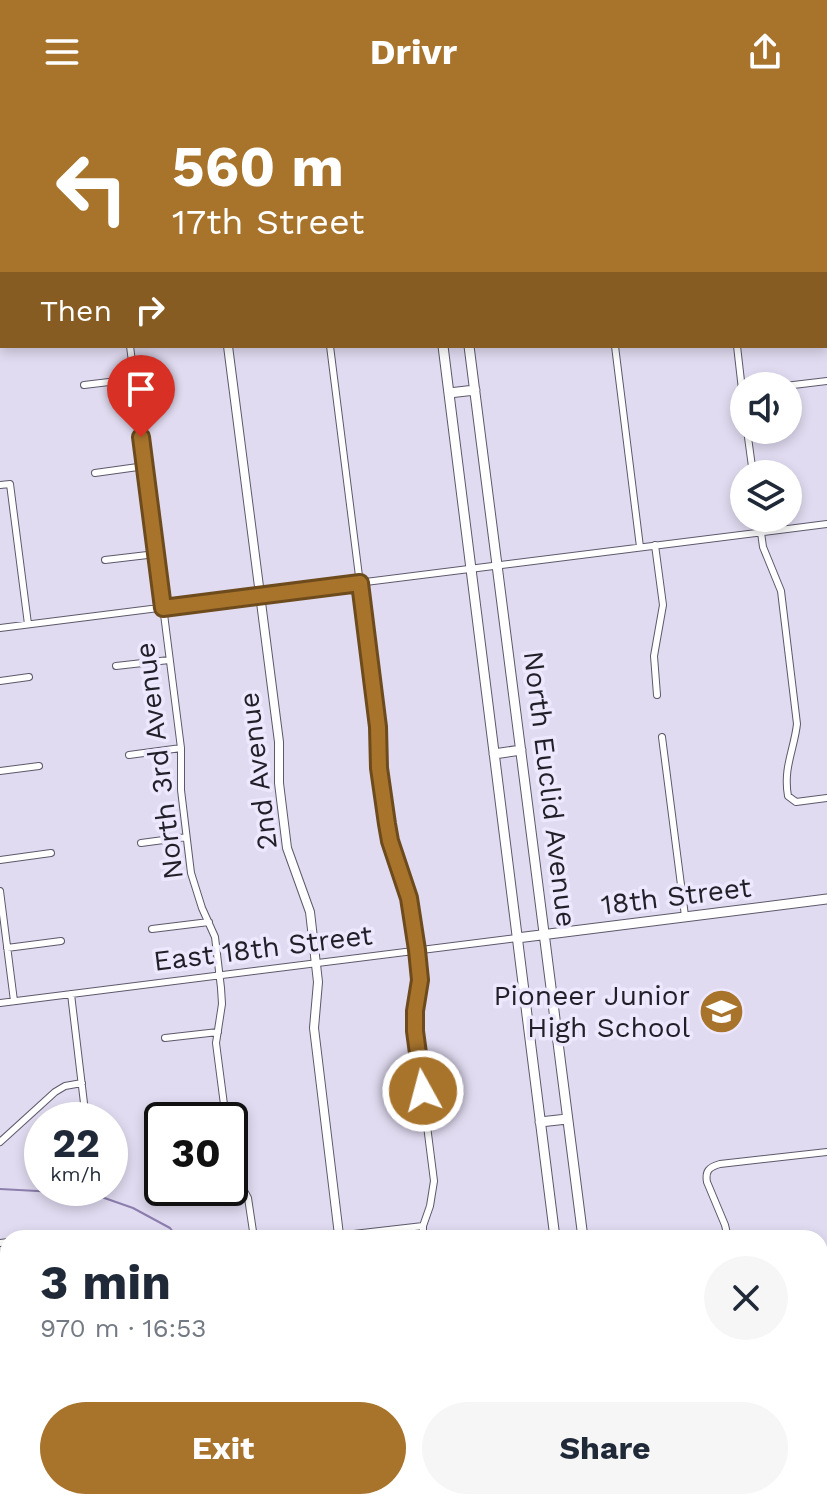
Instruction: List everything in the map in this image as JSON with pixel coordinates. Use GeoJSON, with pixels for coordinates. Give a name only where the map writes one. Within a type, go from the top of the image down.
{"type":"FeatureCollection","features":[{"type":"Feature","properties":{"kind":"main road","name":"North Euclid Avenue"},"geometry":{"type":"LineString","coordinates":[[443,348],[554,1230]]}},
{"type":"Feature","properties":{"kind":"main road","name":"North Euclid Avenue"},"geometry":{"type":"LineString","coordinates":[[469,348],[582,1230]]}},
{"type":"Feature","properties":{"kind":"main road"},"geometry":{"type":"LineString","coordinates":[[449,393],[475,390]]}},
{"type":"Feature","properties":{"kind":"main road"},"geometry":{"type":"LineString","coordinates":[[494,754],[521,750]]}},
{"type":"Feature","properties":{"kind":"main road","name":"18th Street"},"geometry":{"type":"LineString","coordinates":[[531,936],[827,899]]}},
{"type":"Feature","properties":{"kind":"main road","name":"East 18th Street"},"geometry":{"type":"LineString","coordinates":[[517,938],[531,936]]}},
{"type":"Feature","properties":{"kind":"main road"},"geometry":{"type":"LineString","coordinates":[[540,1122],[567,1119]]}},
{"type":"Feature","properties":{"kind":"street","name":"North 3rd Avenue"},"geometry":{"type":"LineString","coordinates":[[130,348],[181,748],[181,790],[191,873],[215,937],[220,975],[222,1004],[216,1043],[224,1102]]}},
{"type":"Feature","properties":{"kind":"street","name":"2nd Avenue"},"geometry":{"type":"LineString","coordinates":[[228,348],[279,742],[279,783],[287,848],[310,912],[318,982],[314,1028],[338,1230]]}},
{"type":"Feature","properties":{"kind":"street"},"geometry":{"type":"LineString","coordinates":[[330,348],[378,727],[379,768],[387,824],[409,898],[417,950],[420,980],[415,1031],[434,1181],[423,1230]]}},
{"type":"Feature","properties":{"kind":"street"},"geometry":{"type":"LineString","coordinates":[[615,348],[640,547]]}},
{"type":"Feature","properties":{"kind":"street"},"geometry":{"type":"LineString","coordinates":[[737,348],[741,372]]}},
{"type":"Feature","properties":{"kind":"street"},"geometry":{"type":"LineString","coordinates":[[84,385],[134,379]]}},
{"type":"Feature","properties":{"kind":"street"},"geometry":{"type":"LineString","coordinates":[[802,384],[827,381]]}},
{"type":"Feature","properties":{"kind":"street"},"geometry":{"type":"LineString","coordinates":[[95,473],[145,466]]}},
{"type":"Feature","properties":{"kind":"street"},"geometry":{"type":"LineString","coordinates":[[0,485],[10,484],[28,624]]}},
{"type":"Feature","properties":{"kind":"street"},"geometry":{"type":"LineString","coordinates":[[802,527],[827,524]]}},
{"type":"Feature","properties":{"kind":"street"},"geometry":{"type":"LineString","coordinates":[[0,628],[760,532],[781,591],[797,724],[796,738],[788,759],[786,789],[788,796],[796,802],[827,798]]}},
{"type":"Feature","properties":{"kind":"street"},"geometry":{"type":"LineString","coordinates":[[655,545],[663,605],[654,656],[657,695]]}},
{"type":"Feature","properties":{"kind":"street"},"geometry":{"type":"LineString","coordinates":[[105,560],[156,554]]}},
{"type":"Feature","properties":{"kind":"street"},"geometry":{"type":"LineString","coordinates":[[116,666],[169,660]]}},
{"type":"Feature","properties":{"kind":"street"},"geometry":{"type":"LineString","coordinates":[[0,681],[29,677]]}},
{"type":"Feature","properties":{"kind":"street"},"geometry":{"type":"LineString","coordinates":[[662,737],[685,916]]}},
{"type":"Feature","properties":{"kind":"street"},"geometry":{"type":"LineString","coordinates":[[129,755],[181,748]]}},
{"type":"Feature","properties":{"kind":"street"},"geometry":{"type":"LineString","coordinates":[[0,771],[39,766]]}},
{"type":"Feature","properties":{"kind":"street"},"geometry":{"type":"LineString","coordinates":[[141,843],[186,837]]}},
{"type":"Feature","properties":{"kind":"street"},"geometry":{"type":"LineString","coordinates":[[0,860],[51,853]]}},
{"type":"Feature","properties":{"kind":"street"},"geometry":{"type":"LineString","coordinates":[[0,891],[14,1001]]}},
{"type":"Feature","properties":{"kind":"street"},"geometry":{"type":"LineString","coordinates":[[152,929],[209,922]]}},
{"type":"Feature","properties":{"kind":"street","name":"East 18th Street"},"geometry":{"type":"LineString","coordinates":[[0,1003],[517,938]]}},
{"type":"Feature","properties":{"kind":"street"},"geometry":{"type":"LineString","coordinates":[[7,948],[61,941]]}},
{"type":"Feature","properties":{"kind":"street"},"geometry":{"type":"LineString","coordinates":[[71,994],[84,1102]]}},
{"type":"Feature","properties":{"kind":"street"},"geometry":{"type":"LineString","coordinates":[[165,1038],[218,1032]]}},
{"type":"Feature","properties":{"kind":"street"},"geometry":{"type":"LineString","coordinates":[[0,1142],[55,1092],[65,1086],[82,1083]]}},
{"type":"Feature","properties":{"kind":"street"},"geometry":{"type":"LineString","coordinates":[[726,1230],[707,1182],[705,1175],[708,1169],[720,1164],[827,1152]]}},
{"type":"Feature","properties":{"kind":"street"},"geometry":{"type":"LineString","coordinates":[[248,1198],[253,1230]]}},
{"type":"Feature","properties":{"kind":"street"},"geometry":{"type":"LineString","coordinates":[[386,1230],[423,1226]]}},
{"type":"Feature","properties":{"kind":"waterway"},"geometry":{"type":"LineString","coordinates":[[0,1189],[93,1194],[133,1208],[172,1230]]}},
{"type":"Feature","properties":{"kind":"place","name":"Pioneer Junior High School"},"geometry":{"type":"Point","coordinates":[721,1011]}},
{"type":"Feature","properties":{"kind":"route"},"geometry":{"type":"LineString","coordinates":[[141,437],[163,608],[360,583],[387,824],[409,898],[417,950],[420,980],[415,1031],[423,1091]]}}]}
